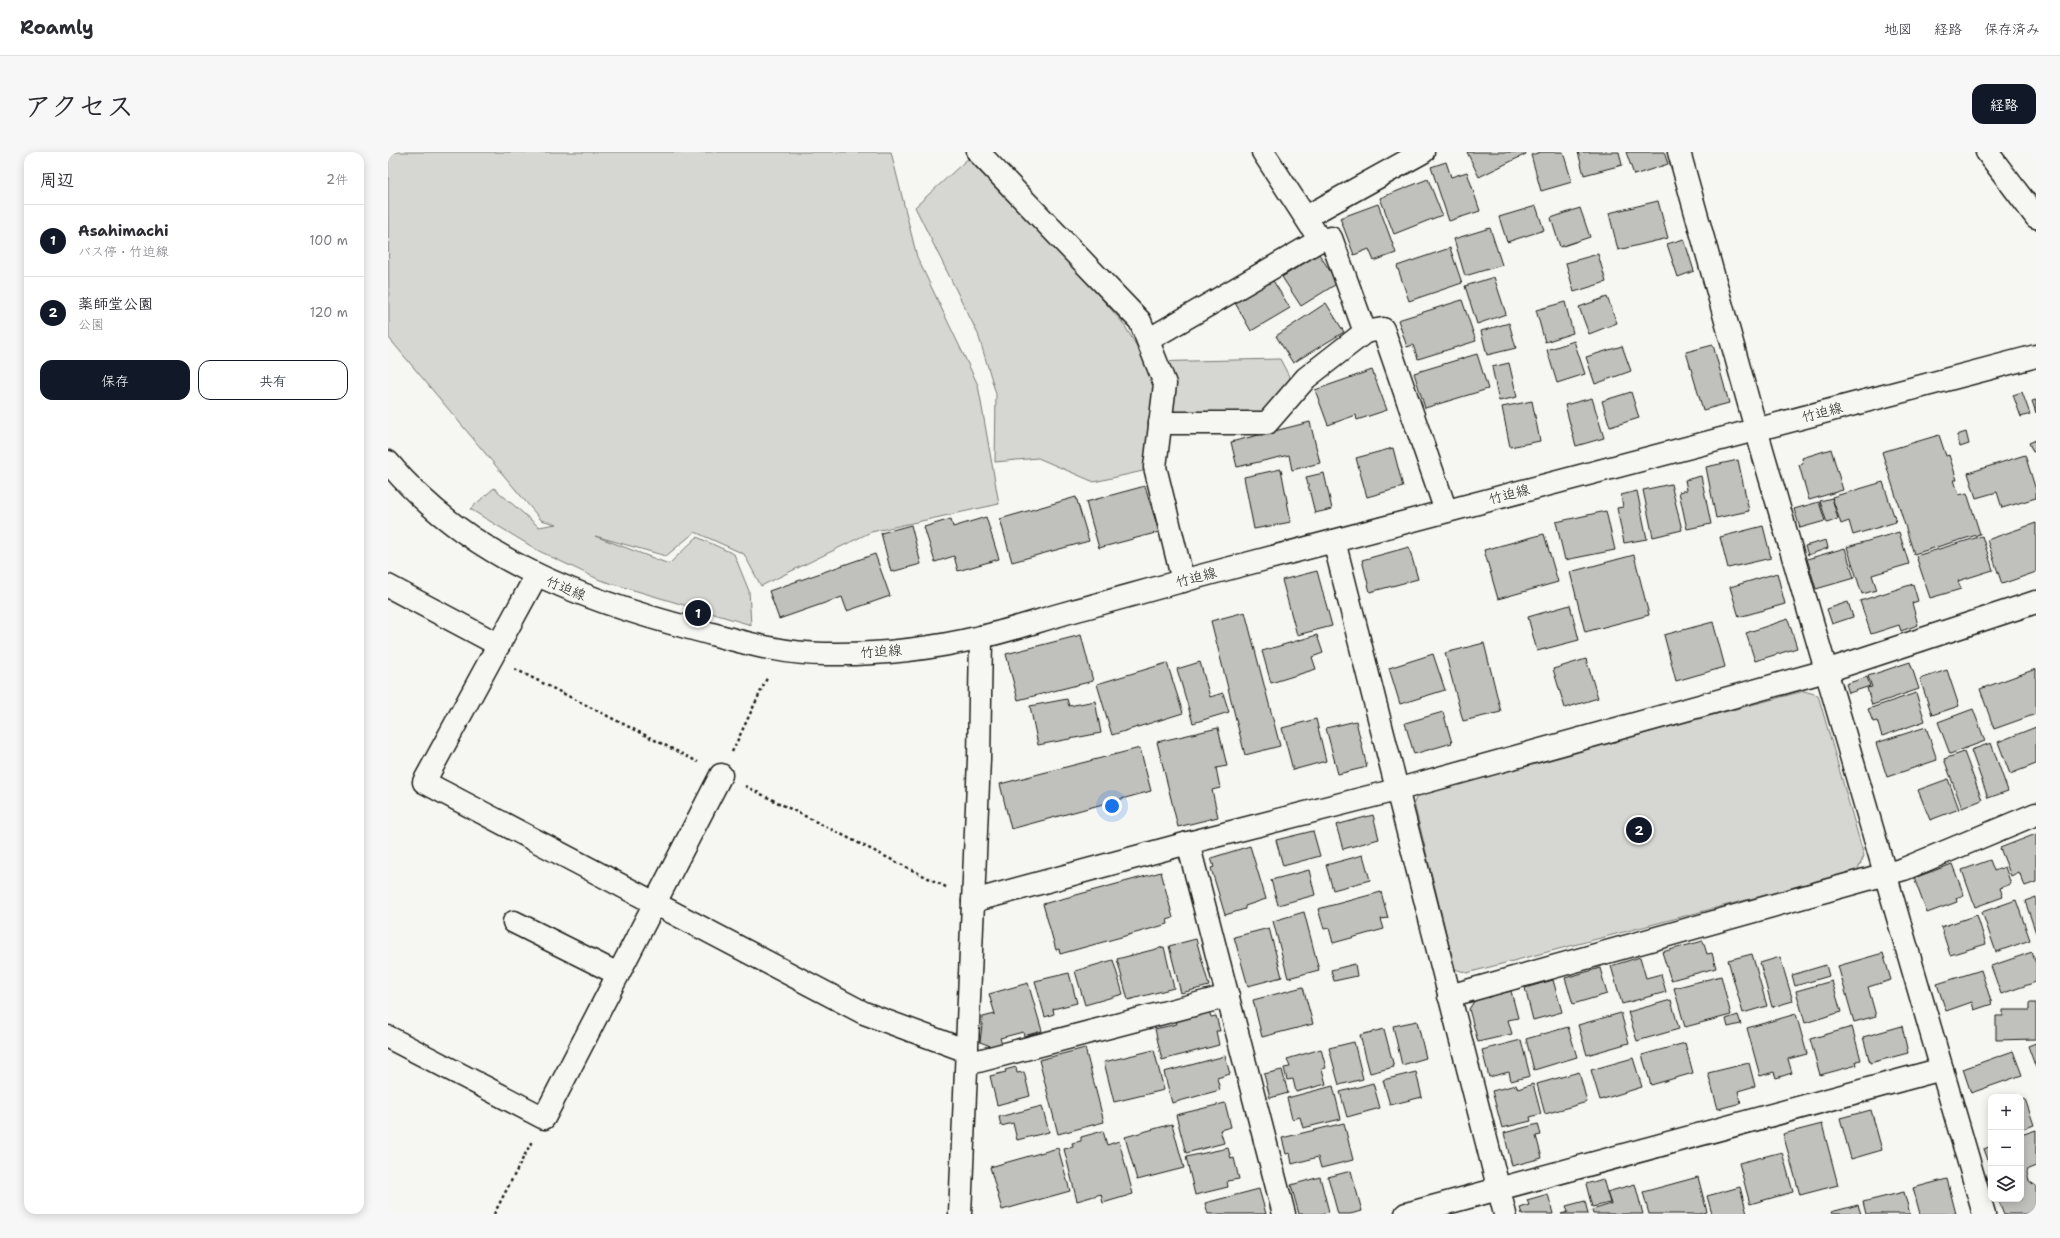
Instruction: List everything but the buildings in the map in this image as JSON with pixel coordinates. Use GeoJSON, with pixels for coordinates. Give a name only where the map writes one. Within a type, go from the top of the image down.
{"type":"FeatureCollection","features":[{"type":"Feature","properties":{"kind":"street"},"geometry":{"type":"LineString","coordinates":[[978,152],[1140,321],[1165,384],[1155,467],[1183,581]]}},
{"type":"Feature","properties":{"kind":"street"},"geometry":{"type":"LineString","coordinates":[[1263,152],[1320,240]]}},
{"type":"Feature","properties":{"kind":"street"},"geometry":{"type":"LineString","coordinates":[[1306,217],[1423,152]]}},
{"type":"Feature","properties":{"kind":"street"},"geometry":{"type":"LineString","coordinates":[[1679,152],[1756,429],[1984,1214]]}},
{"type":"Feature","properties":{"kind":"street"},"geometry":{"type":"LineString","coordinates":[[1988,152],[2036,217]]}},
{"type":"Feature","properties":{"kind":"street"},"geometry":{"type":"LineString","coordinates":[[1148,340],[1320,240],[1331,238],[1365,332]]}},
{"type":"Feature","properties":{"kind":"street"},"geometry":{"type":"LineString","coordinates":[[1160,423],[1268,423],[1306,378],[1365,332],[1383,329],[1446,511]]}},
{"type":"Feature","properties":{"kind":"street","name":"竹迫線"},"geometry":{"type":"LineString","coordinates":[[388,462],[400,477],[446,521],[488,550],[536,576],[603,603],[671,624],[780,650],[827,654],[902,650],[980,637],[1446,511],[2036,356]]}},
{"type":"Feature","properties":{"kind":"street"},"geometry":{"type":"LineString","coordinates":[[1334,541],[1396,790],[1505,1214]]}},
{"type":"Feature","properties":{"kind":"street"},"geometry":{"type":"LineString","coordinates":[[536,576],[424,782],[864,1013],[967,1057],[1228,996]]}},
{"type":"Feature","properties":{"kind":"street"},"geometry":{"type":"LineString","coordinates":[[388,586],[499,645]]}},
{"type":"Feature","properties":{"kind":"street"},"geometry":{"type":"LineString","coordinates":[[973,901],[1188,843],[1396,790],[1826,671],[2036,602]]}},
{"type":"Feature","properties":{"kind":"street"},"geometry":{"type":"LineString","coordinates":[[960,1214],[979,759],[980,637]]}},
{"type":"Feature","properties":{"kind":"street"},"geometry":{"type":"LineString","coordinates":[[388,1037],[544,1118],[721,775]]}},
{"type":"Feature","properties":{"kind":"street"},"geometry":{"type":"LineString","coordinates":[[1449,996],[1904,869],[2036,814]]}},
{"type":"Feature","properties":{"kind":"street"},"geometry":{"type":"LineString","coordinates":[[1188,843],[1284,1214]]}},
{"type":"Feature","properties":{"kind":"street"},"geometry":{"type":"LineString","coordinates":[[514,922],[618,974]]}},
{"type":"Feature","properties":{"kind":"street"},"geometry":{"type":"LineString","coordinates":[[1406,1214],[1942,1068]]}},
{"type":"Feature","properties":{"kind":"path"},"geometry":{"type":"LineString","coordinates":[[721,775],[780,650]]}},
{"type":"Feature","properties":{"kind":"path"},"geometry":{"type":"LineString","coordinates":[[494,1214],[544,1118]]}},
{"type":"Feature","properties":{"kind":"shaded area"},"geometry":{"type":"Polygon","coordinates":[[[388,152],[891,152],[917,257],[978,385],[999,504],[871,532],[761,586],[744,554],[695,532],[666,556],[595,536],[669,564],[697,537],[734,554],[749,591],[751,625],[600,580],[539,551],[470,509],[494,488],[539,527],[556,524],[541,520],[389,338],[388,152]]]}},
{"type":"Feature","properties":{"kind":"shaded area"},"geometry":{"type":"Polygon","coordinates":[[[974,153],[1123,323],[1146,362],[1280,359],[1292,382],[1265,415],[1151,419],[1143,471],[1094,482],[1038,458],[995,462],[996,394],[978,334],[915,207],[974,153]]]}},
{"type":"Feature","properties":{"kind":"shaded area"},"geometry":{"type":"Polygon","coordinates":[[[1804,691],[1818,695],[1864,856],[1857,871],[1467,973],[1455,969],[1414,803],[1418,793],[1804,691]]]}},
{"type":"Feature","properties":{"kind":"place","name":"Asahimachi"},"geometry":{"type":"Point","coordinates":[698,613]}},
{"type":"Feature","properties":{"kind":"place","name":"薬師堂公園"},"geometry":{"type":"Point","coordinates":[1639,830]}}]}
